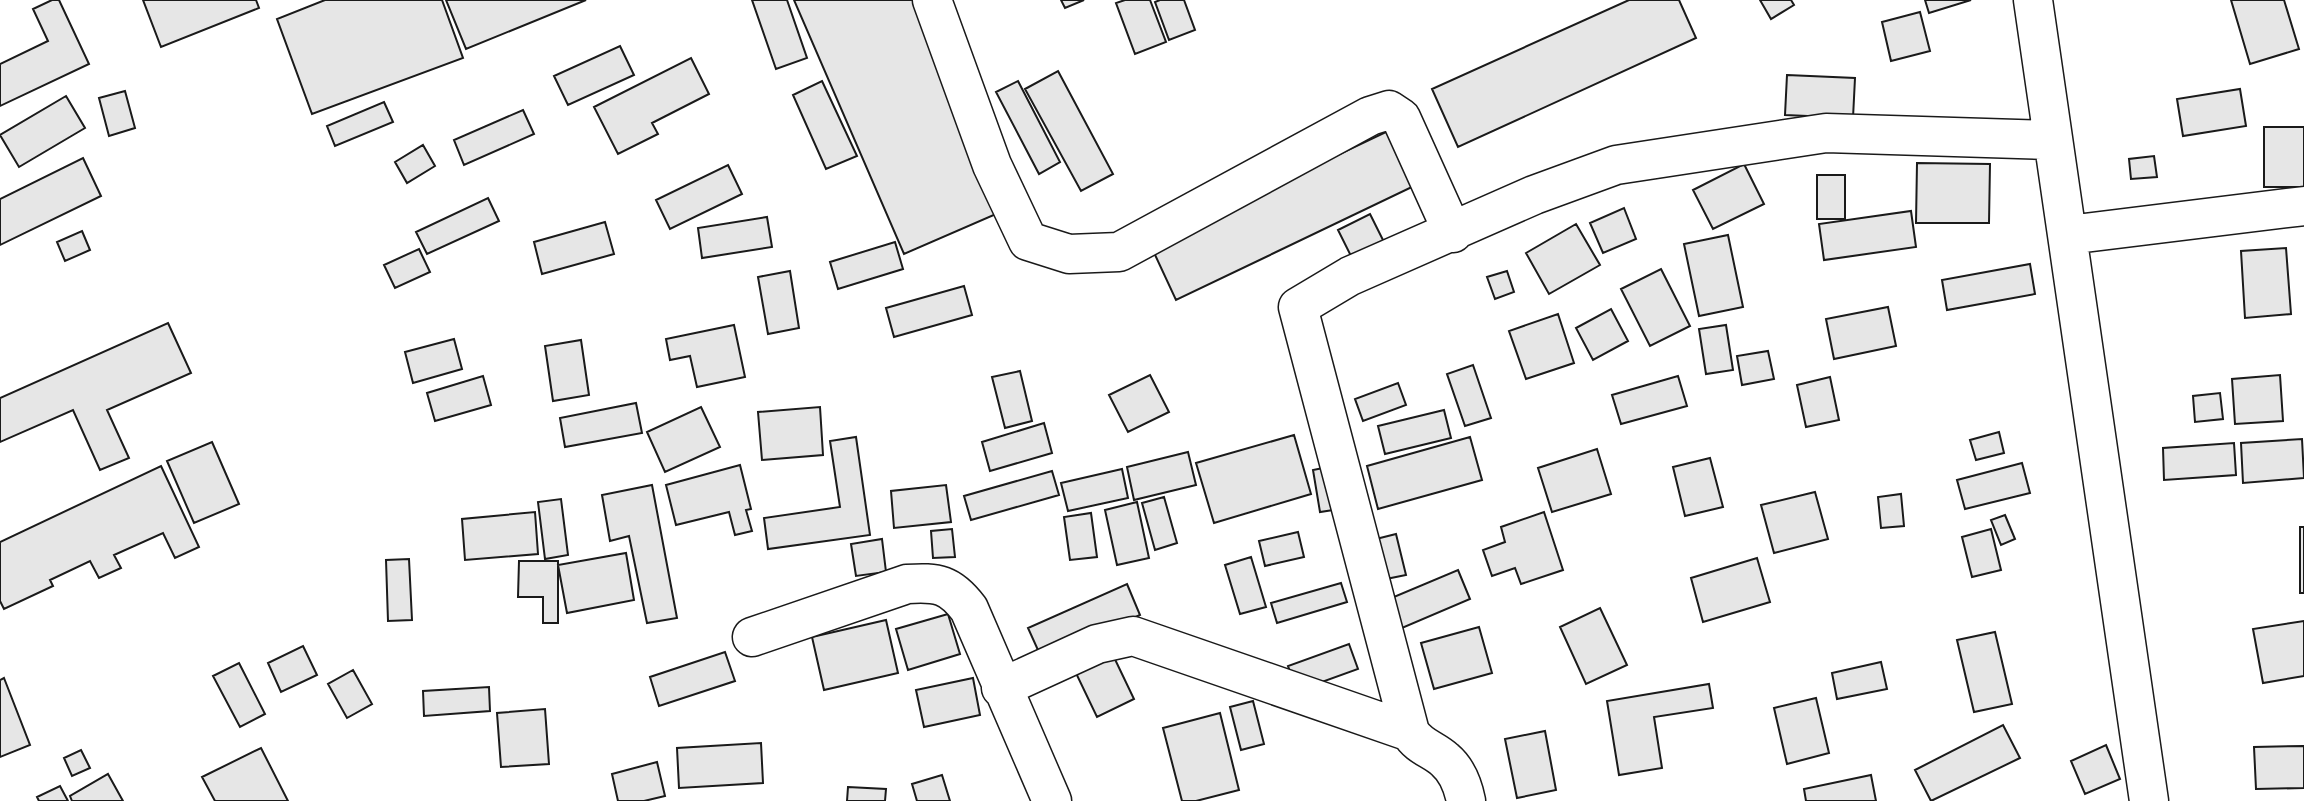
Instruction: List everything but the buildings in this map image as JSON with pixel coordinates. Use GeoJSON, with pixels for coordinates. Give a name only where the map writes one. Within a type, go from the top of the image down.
{"type":"FeatureCollection","features":[{"type":"Feature","properties":{"kind":"street"},"geometry":{"type":"LineString","coordinates":[[932,0],[992,165],[1028,241],[1069,254],[1119,252],[1370,116],[1389,110],[1401,118],[1453,233]]}},
{"type":"Feature","properties":{"kind":"street"},"geometry":{"type":"LineString","coordinates":[[2033,0],[2149,801]]}},
{"type":"Feature","properties":{"kind":"street"},"geometry":{"type":"LineString","coordinates":[[1466,801],[1462,782],[1446,761],[1416,743],[1410,732],[1298,307],[1350,276],[1453,233],[1534,195],[1616,165],[1826,133],[2052,141]]}},
{"type":"Feature","properties":{"kind":"street"},"geometry":{"type":"LineString","coordinates":[[2068,235],[2304,206]]}},
{"type":"Feature","properties":{"kind":"street"},"geometry":{"type":"LineString","coordinates":[[752,637],[907,583],[932,582],[956,591],[969,609],[1052,801]]}},
{"type":"Feature","properties":{"kind":"street"},"geometry":{"type":"LineString","coordinates":[[1001,688],[1097,644],[1133,636],[1410,732]]}}]}
